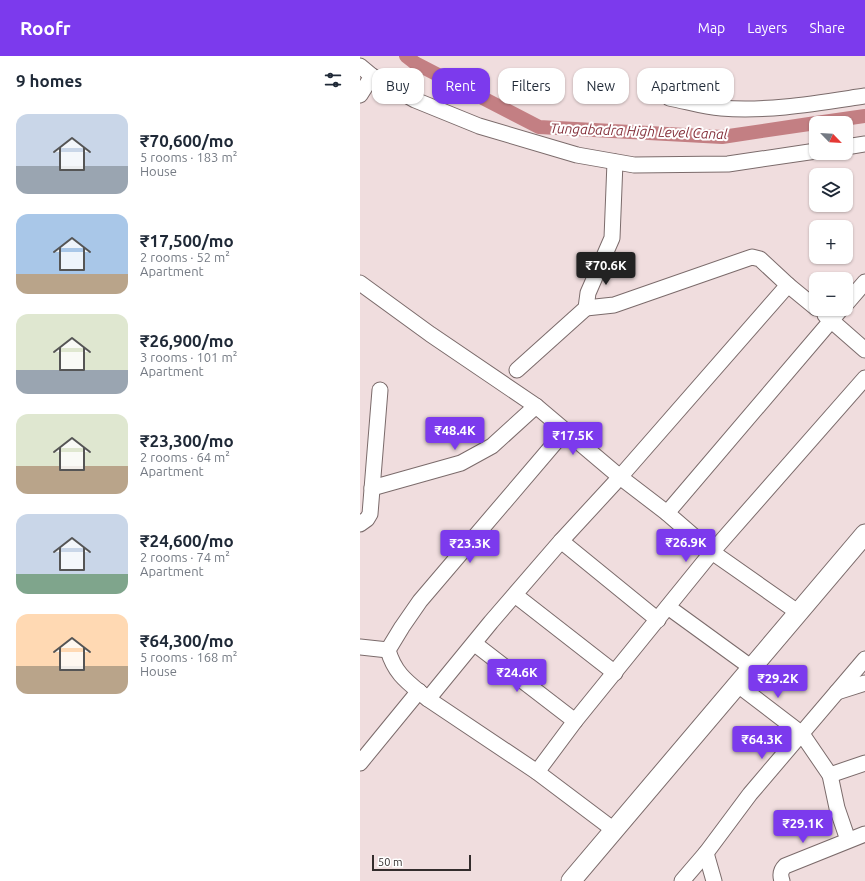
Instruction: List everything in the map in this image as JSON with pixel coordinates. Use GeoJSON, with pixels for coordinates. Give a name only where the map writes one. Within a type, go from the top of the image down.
{"type":"FeatureCollection","features":[{"type":"Feature","properties":{"kind":"main road"},"geometry":{"type":"LineString","coordinates":[[571,881],[865,534]]}},
{"type":"Feature","properties":{"kind":"street"},"geometry":{"type":"LineString","coordinates":[[360,66],[372,76],[360,95]]}},
{"type":"Feature","properties":{"kind":"street"},"geometry":{"type":"LineString","coordinates":[[699,104],[719,108],[759,109],[865,96]]}},
{"type":"Feature","properties":{"kind":"street"},"geometry":{"type":"LineString","coordinates":[[424,104],[479,126],[577,155],[634,165],[728,164],[809,152]]}},
{"type":"Feature","properties":{"kind":"street"},"geometry":{"type":"LineString","coordinates":[[853,146],[865,144]]}},
{"type":"Feature","properties":{"kind":"street"},"geometry":{"type":"LineString","coordinates":[[586,308],[588,293],[612,238],[616,162]]}},
{"type":"Feature","properties":{"kind":"street"},"geometry":{"type":"LineString","coordinates":[[517,370],[586,308],[614,305],[752,257],[760,259],[809,302]]}},
{"type":"Feature","properties":{"kind":"street"},"geometry":{"type":"LineString","coordinates":[[853,296],[865,282]]}},
{"type":"Feature","properties":{"kind":"street"},"geometry":{"type":"LineString","coordinates":[[360,283],[386,304],[536,406],[620,477],[667,513],[712,552],[799,613]]}},
{"type":"Feature","properties":{"kind":"street"},"geometry":{"type":"LineString","coordinates":[[360,763],[424,695],[475,644],[561,541],[620,477],[788,285]]}},
{"type":"Feature","properties":{"kind":"street"},"geometry":{"type":"LineString","coordinates":[[825,316],[865,350]]}},
{"type":"Feature","properties":{"kind":"street"},"geometry":{"type":"LineString","coordinates":[[667,513],[835,316]]}},
{"type":"Feature","properties":{"kind":"street"},"geometry":{"type":"LineString","coordinates":[[537,772],[575,721],[712,552],[865,378]]}},
{"type":"Feature","properties":{"kind":"street"},"geometry":{"type":"LineString","coordinates":[[360,524],[367,519],[370,514],[380,390]]}},
{"type":"Feature","properties":{"kind":"street"},"geometry":{"type":"LineString","coordinates":[[372,488],[461,463],[492,446],[536,406]]}},
{"type":"Feature","properties":{"kind":"street"},"geometry":{"type":"LineString","coordinates":[[565,431],[420,602],[388,650],[392,662],[399,674],[424,695],[537,772],[614,830]]}},
{"type":"Feature","properties":{"kind":"street"},"geometry":{"type":"LineString","coordinates":[[561,541],[658,620]]}},
{"type":"Feature","properties":{"kind":"street"},"geometry":{"type":"LineString","coordinates":[[515,595],[615,673]]}},
{"type":"Feature","properties":{"kind":"street"},"geometry":{"type":"LineString","coordinates":[[668,608],[752,668]]}},
{"type":"Feature","properties":{"kind":"street"},"geometry":{"type":"LineString","coordinates":[[475,644],[575,721]]}},
{"type":"Feature","properties":{"kind":"street"},"geometry":{"type":"LineString","coordinates":[[360,647],[388,650]]}},
{"type":"Feature","properties":{"kind":"street"},"geometry":{"type":"LineString","coordinates":[[682,881],[706,853],[750,794],[865,659]]}},
{"type":"Feature","properties":{"kind":"street"},"geometry":{"type":"LineString","coordinates":[[837,692],[865,683]]}},
{"type":"Feature","properties":{"kind":"street"},"geometry":{"type":"LineString","coordinates":[[738,685],[802,734],[830,775],[837,808],[848,840]]}},
{"type":"Feature","properties":{"kind":"street"},"geometry":{"type":"LineString","coordinates":[[830,775],[865,763]]}},
{"type":"Feature","properties":{"kind":"street"},"geometry":{"type":"LineString","coordinates":[[782,881],[780,875],[781,870],[785,866],[865,834]]}},
{"type":"Feature","properties":{"kind":"street"},"geometry":{"type":"LineString","coordinates":[[706,853],[714,881]]}},
{"type":"Feature","properties":{"kind":"waterway","name":"Tungabadra High Level Canal"},"geometry":{"type":"LineString","coordinates":[[406,56],[415,63],[539,127],[722,137],[809,124]]}},
{"type":"Feature","properties":{"kind":"waterway","name":"Tungabadra High Level Canal"},"geometry":{"type":"LineString","coordinates":[[853,118],[865,116]]}}]}
